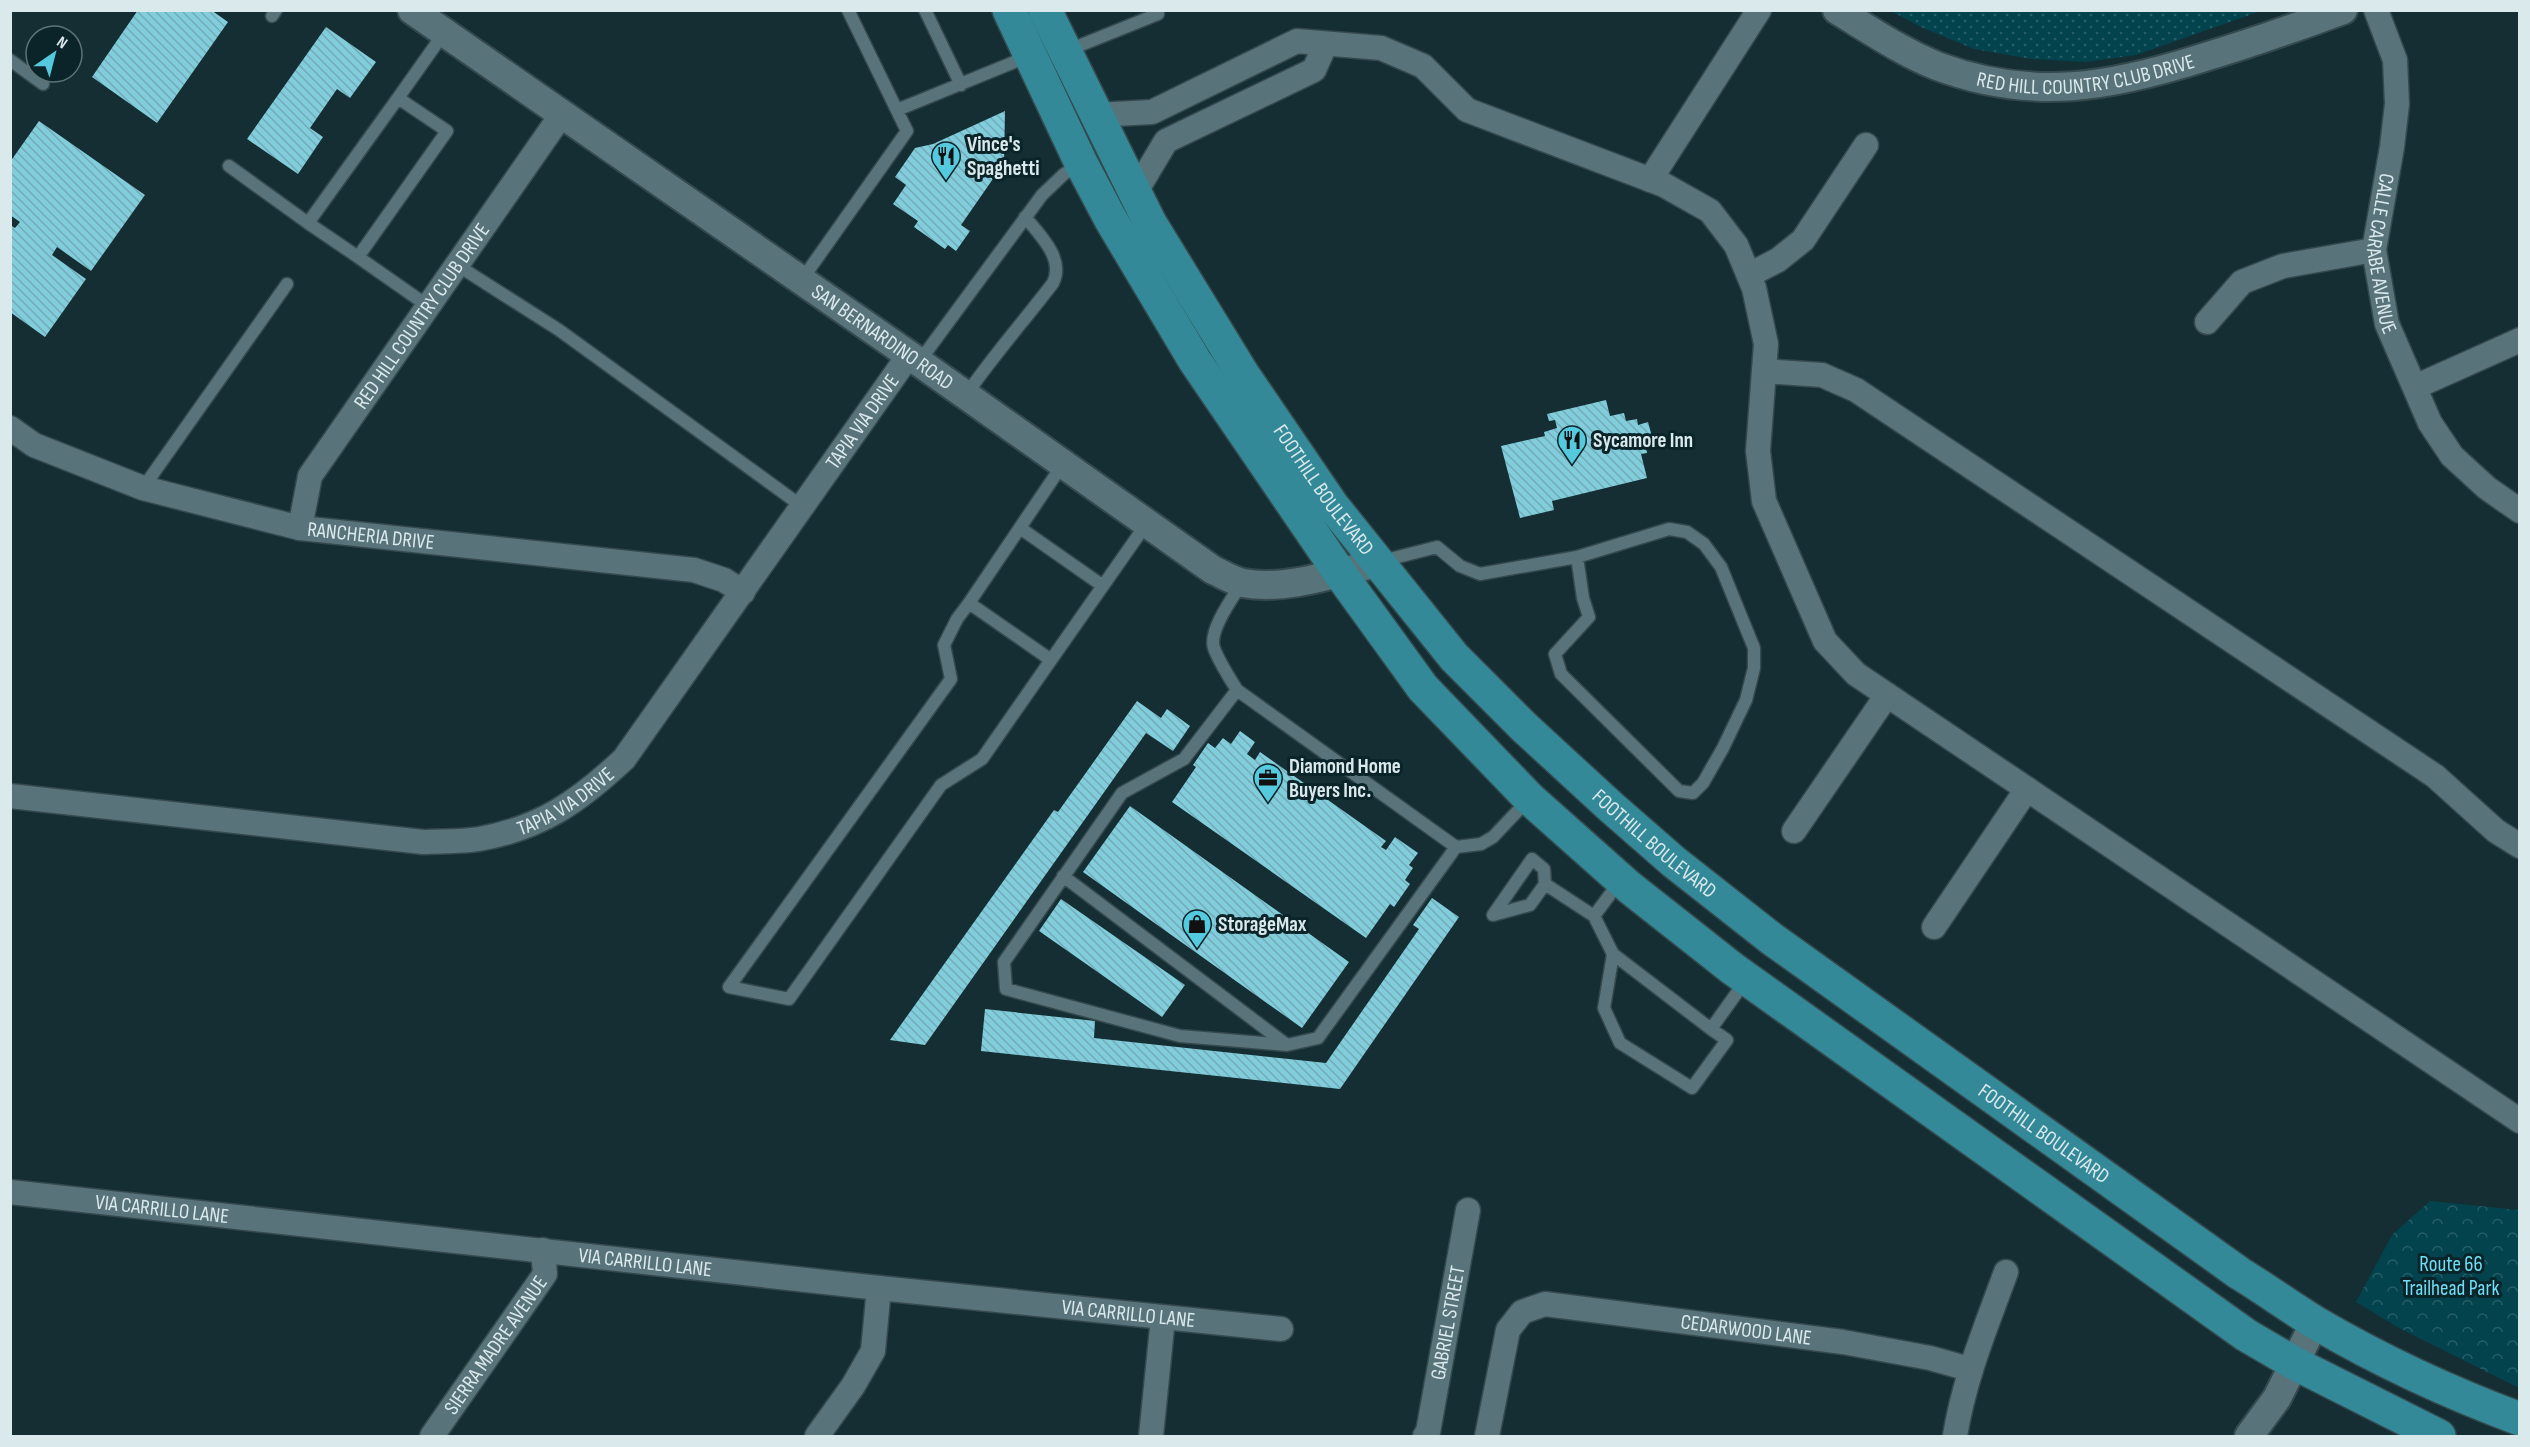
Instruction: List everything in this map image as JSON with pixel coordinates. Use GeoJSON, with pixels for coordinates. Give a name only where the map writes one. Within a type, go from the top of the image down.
{"type":"FeatureCollection","features":[{"type":"Feature","properties":{"kind":"main road","name":"FOOTHILL BOULEVARD"},"geometry":{"type":"LineString","coordinates":[[1009,10],[1081,163],[1111,220],[1195,361],[1339,572],[1423,688],[1529,798],[1621,880],[1747,980],[2246,1335],[2294,1363],[2439,1437]]}},
{"type":"Feature","properties":{"kind":"main road","name":"FOOTHILL BOULEVARD"},"geometry":{"type":"LineString","coordinates":[[1045,10],[1150,224],[1242,373],[1332,505],[1377,563],[1454,657],[1525,728],[1674,862],[1772,939],[2239,1272],[2315,1322],[2434,1383],[2520,1419]]}},
{"type":"Feature","properties":{"kind":"street"},"geometry":{"type":"LineString","coordinates":[[1650,180],[1759,10]]}},
{"type":"Feature","properties":{"kind":"street","name":"RED HILL COUNTRY CLUB DRIVE"},"geometry":{"type":"LineString","coordinates":[[1837,10],[1937,66],[1990,80],[2028,87],[2049,88],[2096,85],[2150,74],[2262,40],[2343,10]]}},
{"type":"Feature","properties":{"kind":"street","name":"CALLE CARABE AVENUE"},"geometry":{"type":"LineString","coordinates":[[2376,10],[2395,60],[2397,104],[2374,250],[2387,324],[2430,423],[2452,456],[2487,488],[2520,511]]}},
{"type":"Feature","properties":{"kind":"street","name":"SAN BERNARDINO ROAD"},"geometry":{"type":"LineString","coordinates":[[427,18],[1213,570],[1242,583],[1290,583],[1377,563]]}},
{"type":"Feature","properties":{"kind":"street"},"geometry":{"type":"LineString","coordinates":[[1095,115],[1152,112],[1297,41],[1381,48],[1423,66],[1467,110],[1650,180],[1710,212],[1736,245],[1754,288],[1766,344],[1758,451],[1764,501],[1825,642],[1856,674],[2520,1121]]}},
{"type":"Feature","properties":{"kind":"street"},"geometry":{"type":"LineString","coordinates":[[1135,193],[1166,141],[1314,70],[1325,45]]}},
{"type":"Feature","properties":{"kind":"street"},"geometry":{"type":"LineString","coordinates":[[1271,54],[1285,84]]}},
{"type":"Feature","properties":{"kind":"street"},"geometry":{"type":"LineString","coordinates":[[1152,112],[1166,141]]}},
{"type":"Feature","properties":{"kind":"street","name":"RED HILL COUNTRY CLUB DRIVE"},"geometry":{"type":"LineString","coordinates":[[300,528],[310,476],[562,114]]}},
{"type":"Feature","properties":{"kind":"street"},"geometry":{"type":"LineString","coordinates":[[1749,275],[1779,260],[1803,240],[1866,145]]}},
{"type":"Feature","properties":{"kind":"street"},"geometry":{"type":"LineString","coordinates":[[2207,322],[2242,282],[2283,266],[2374,250]]}},
{"type":"Feature","properties":{"kind":"street"},"geometry":{"type":"LineString","coordinates":[[2415,387],[2520,340]]}},
{"type":"Feature","properties":{"kind":"street","name":"TAPIA VIA DRIVE"},"geometry":{"type":"LineString","coordinates":[[10,796],[423,842],[477,839],[523,829],[570,806],[624,759],[803,507],[914,358]]}},
{"type":"Feature","properties":{"kind":"street"},"geometry":{"type":"LineString","coordinates":[[1764,370],[1822,375],[1856,390],[2435,776],[2496,831],[2520,846]]}},
{"type":"Feature","properties":{"kind":"street","name":"RANCHERIA DRIVE"},"geometry":{"type":"LineString","coordinates":[[10,428],[34,445],[143,488],[300,528],[694,570],[724,580],[743,592]]}},
{"type":"Feature","properties":{"kind":"street"},"geometry":{"type":"LineString","coordinates":[[1794,831],[1887,695]]}},
{"type":"Feature","properties":{"kind":"street"},"geometry":{"type":"LineString","coordinates":[[1934,927],[2027,789]]}},
{"type":"Feature","properties":{"kind":"street","name":"VIA CARRILLO LANE"},"geometry":{"type":"LineString","coordinates":[[10,1192],[879,1288],[1281,1329]]}},
{"type":"Feature","properties":{"kind":"street","name":"GABRIEL STREET"},"geometry":{"type":"LineString","coordinates":[[1425,1437],[1428,1432],[1468,1210]]}},
{"type":"Feature","properties":{"kind":"street","name":"SIERRA MADRE AVENUE"},"geometry":{"type":"LineString","coordinates":[[432,1437],[545,1274],[543,1250]]}},
{"type":"Feature","properties":{"kind":"street"},"geometry":{"type":"LineString","coordinates":[[1954,1437],[1960,1401],[1969,1370],[2006,1272]]}},
{"type":"Feature","properties":{"kind":"street"},"geometry":{"type":"LineString","coordinates":[[817,1437],[853,1386],[873,1351],[879,1288]]}},
{"type":"Feature","properties":{"kind":"street","name":"CEDARWOOD LANE"},"geometry":{"type":"LineString","coordinates":[[1487,1437],[1508,1330],[1522,1312],[1545,1304],[1832,1340],[1930,1358],[1969,1370]]}},
{"type":"Feature","properties":{"kind":"street"},"geometry":{"type":"LineString","coordinates":[[1151,1437],[1163,1318]]}},
{"type":"Feature","properties":{"kind":"street"},"geometry":{"type":"LineString","coordinates":[[2249,1437],[2277,1398],[2315,1322]]}},
{"type":"Feature","properties":{"kind":"lane"},"geometry":{"type":"LineString","coordinates":[[801,281],[907,131],[848,10]]}},
{"type":"Feature","properties":{"kind":"lane"},"geometry":{"type":"LineString","coordinates":[[925,10],[961,85]]}},
{"type":"Feature","properties":{"kind":"lane"},"geometry":{"type":"LineString","coordinates":[[1064,51],[1158,14]]}},
{"type":"Feature","properties":{"kind":"lane"},"geometry":{"type":"LineString","coordinates":[[308,223],[398,98],[427,18]]}},
{"type":"Feature","properties":{"kind":"lane"},"geometry":{"type":"LineString","coordinates":[[897,110],[1030,56]]}},
{"type":"Feature","properties":{"kind":"lane"},"geometry":{"type":"LineString","coordinates":[[10,60],[24,70]]}},
{"type":"Feature","properties":{"kind":"lane"},"geometry":{"type":"LineString","coordinates":[[358,257],[447,131],[398,98]]}},
{"type":"Feature","properties":{"kind":"lane"},"geometry":{"type":"LineString","coordinates":[[914,358],[1042,195],[1064,174],[1081,163]]}},
{"type":"Feature","properties":{"kind":"lane"},"geometry":{"type":"LineString","coordinates":[[229,166],[428,306]]}},
{"type":"Feature","properties":{"kind":"lane"},"geometry":{"type":"LineString","coordinates":[[966,395],[991,359],[1003,349],[1058,274],[1057,264],[1042,237],[1024,217]]}},
{"type":"Feature","properties":{"kind":"lane"},"geometry":{"type":"LineString","coordinates":[[457,265],[560,330],[803,507]]}},
{"type":"Feature","properties":{"kind":"lane"},"geometry":{"type":"LineString","coordinates":[[143,488],[287,284]]}},
{"type":"Feature","properties":{"kind":"lane"},"geometry":{"type":"LineString","coordinates":[[1063,464],[957,619],[944,645],[951,679],[729,987],[789,999],[941,785],[982,759],[1147,523]]}},
{"type":"Feature","properties":{"kind":"lane"},"geometry":{"type":"LineString","coordinates":[[1020,528],[1102,586]]}},
{"type":"Feature","properties":{"kind":"lane"},"geometry":{"type":"LineString","coordinates":[[1377,563],[1437,547],[1460,566],[1480,574],[1577,557],[1669,529],[1687,532],[1704,543],[1721,567],[1754,648],[1754,668],[1746,700],[1732,729],[1703,783],[1693,793],[1679,791],[1561,674],[1555,654],[1589,617],[1583,598],[1577,557]]}},
{"type":"Feature","properties":{"kind":"lane"},"geometry":{"type":"LineString","coordinates":[[1242,583],[1219,621],[1212,646],[1237,690],[1456,848],[1482,844],[1487,841],[1529,798]]}},
{"type":"Feature","properties":{"kind":"lane"},"geometry":{"type":"LineString","coordinates":[[969,603],[1051,660]]}},
{"type":"Feature","properties":{"kind":"lane"},"geometry":{"type":"LineString","coordinates":[[1237,690],[1184,759],[1122,793],[1004,962],[1006,989],[1180,1036],[1287,1045],[1318,1038],[1456,848]]}},
{"type":"Feature","properties":{"kind":"lane"},"geometry":{"type":"LineString","coordinates":[[1532,859],[1544,869],[1545,884],[1530,905],[1493,915],[1532,859]]}},
{"type":"Feature","properties":{"kind":"lane"},"geometry":{"type":"LineString","coordinates":[[1063,876],[1287,1045]]}},
{"type":"Feature","properties":{"kind":"lane"},"geometry":{"type":"LineString","coordinates":[[1594,916],[1621,880]]}},
{"type":"Feature","properties":{"kind":"lane"},"geometry":{"type":"LineString","coordinates":[[1545,884],[1594,916],[1613,954],[1727,1041],[1692,1088],[1620,1043],[1604,1008],[1613,954]]}},
{"type":"Feature","properties":{"kind":"lane"},"geometry":{"type":"LineString","coordinates":[[1711,1029],[1747,980]]}},
{"type":"Feature","properties":{"kind":"green space"},"geometry":{"type":"Polygon","coordinates":[[[1891,11],[2261,11],[2136,55],[2086,62],[2031,59],[1974,49],[1921,27],[1891,11]]]}},
{"type":"Feature","properties":{"kind":"green space","name":"Route 66 Trailhead Park"},"geometry":{"type":"Polygon","coordinates":[[[2430,1201],[2519,1210],[2519,1388],[2399,1328],[2356,1302],[2392,1235],[2430,1201]]]}},
{"type":"Feature","properties":{"kind":"building"},"geometry":{"type":"Polygon","coordinates":[[[138,10],[211,10],[228,22],[157,123],[92,77],[138,10]]]}},
{"type":"Feature","properties":{"kind":"building"},"geometry":{"type":"Polygon","coordinates":[[[326,27],[376,62],[350,98],[337,89],[310,128],[323,137],[298,174],[247,139],[326,27]]]}},
{"type":"Feature","properties":{"kind":"building","name":"Vince's Spaghetti"},"geometry":{"type":"Polygon","coordinates":[[[1005,111],[1004,163],[961,225],[970,231],[956,251],[948,245],[945,249],[914,227],[918,221],[893,204],[906,185],[895,177],[915,148],[933,144],[1005,111]]]}},
{"type":"Feature","properties":{"kind":"building"},"geometry":{"type":"Polygon","coordinates":[[[39,121],[145,195],[91,271],[57,247],[52,255],[86,279],[45,337],[10,312],[10,225],[15,228],[20,222],[10,215],[10,162],[39,121]]]}},
{"type":"Feature","properties":{"kind":"building"},"geometry":{"type":"Polygon","coordinates":[[[1606,400],[1610,416],[1624,413],[1626,421],[1637,419],[1638,425],[1648,422],[1654,444],[1646,446],[1647,453],[1641,454],[1647,478],[1552,501],[1554,510],[1520,518],[1501,446],[1545,436],[1544,432],[1557,428],[1555,420],[1549,421],[1547,414],[1606,400]]]}},
{"type":"Feature","properties":{"kind":"building"},"geometry":{"type":"Polygon","coordinates":[[[1137,701],[1161,718],[1167,709],[1190,726],[1173,751],[1146,733],[925,1045],[890,1040],[1054,810],[1058,812],[1137,701]]]}},
{"type":"Feature","properties":{"kind":"building"},"geometry":{"type":"Polygon","coordinates":[[[1240,731],[1255,742],[1247,754],[1255,760],[1260,752],[1386,841],[1381,847],[1386,850],[1395,837],[1418,853],[1409,865],[1413,868],[1405,880],[1410,884],[1394,907],[1390,904],[1366,938],[1172,802],[1196,767],[1193,765],[1208,743],[1215,748],[1223,738],[1231,744],[1240,731]]]}},
{"type":"Feature","properties":{"kind":"building"},"geometry":{"type":"Polygon","coordinates":[[[1130,806],[1349,962],[1302,1028],[1083,872],[1130,806]]]}},
{"type":"Feature","properties":{"kind":"building"},"geometry":{"type":"Polygon","coordinates":[[[1432,898],[1459,917],[1340,1089],[981,1051],[985,1009],[1095,1021],[1094,1038],[1326,1063],[1419,929],[1413,925],[1432,898]]]}},
{"type":"Feature","properties":{"kind":"building"},"geometry":{"type":"Polygon","coordinates":[[[1061,899],[1185,985],[1162,1017],[1039,931],[1061,899]]]}},
{"type":"Feature","properties":{"kind":"place","name":"Vince's Spaghetti"},"geometry":{"type":"Point","coordinates":[946,182]}},
{"type":"Feature","properties":{"kind":"place","name":"Sycamore Inn"},"geometry":{"type":"Point","coordinates":[1572,466]}},
{"type":"Feature","properties":{"kind":"place","name":"Diamond Home Buyers Inc."},"geometry":{"type":"Point","coordinates":[1268,804]}},
{"type":"Feature","properties":{"kind":"place","name":"StorageMax"},"geometry":{"type":"Point","coordinates":[1197,950]}}]}
